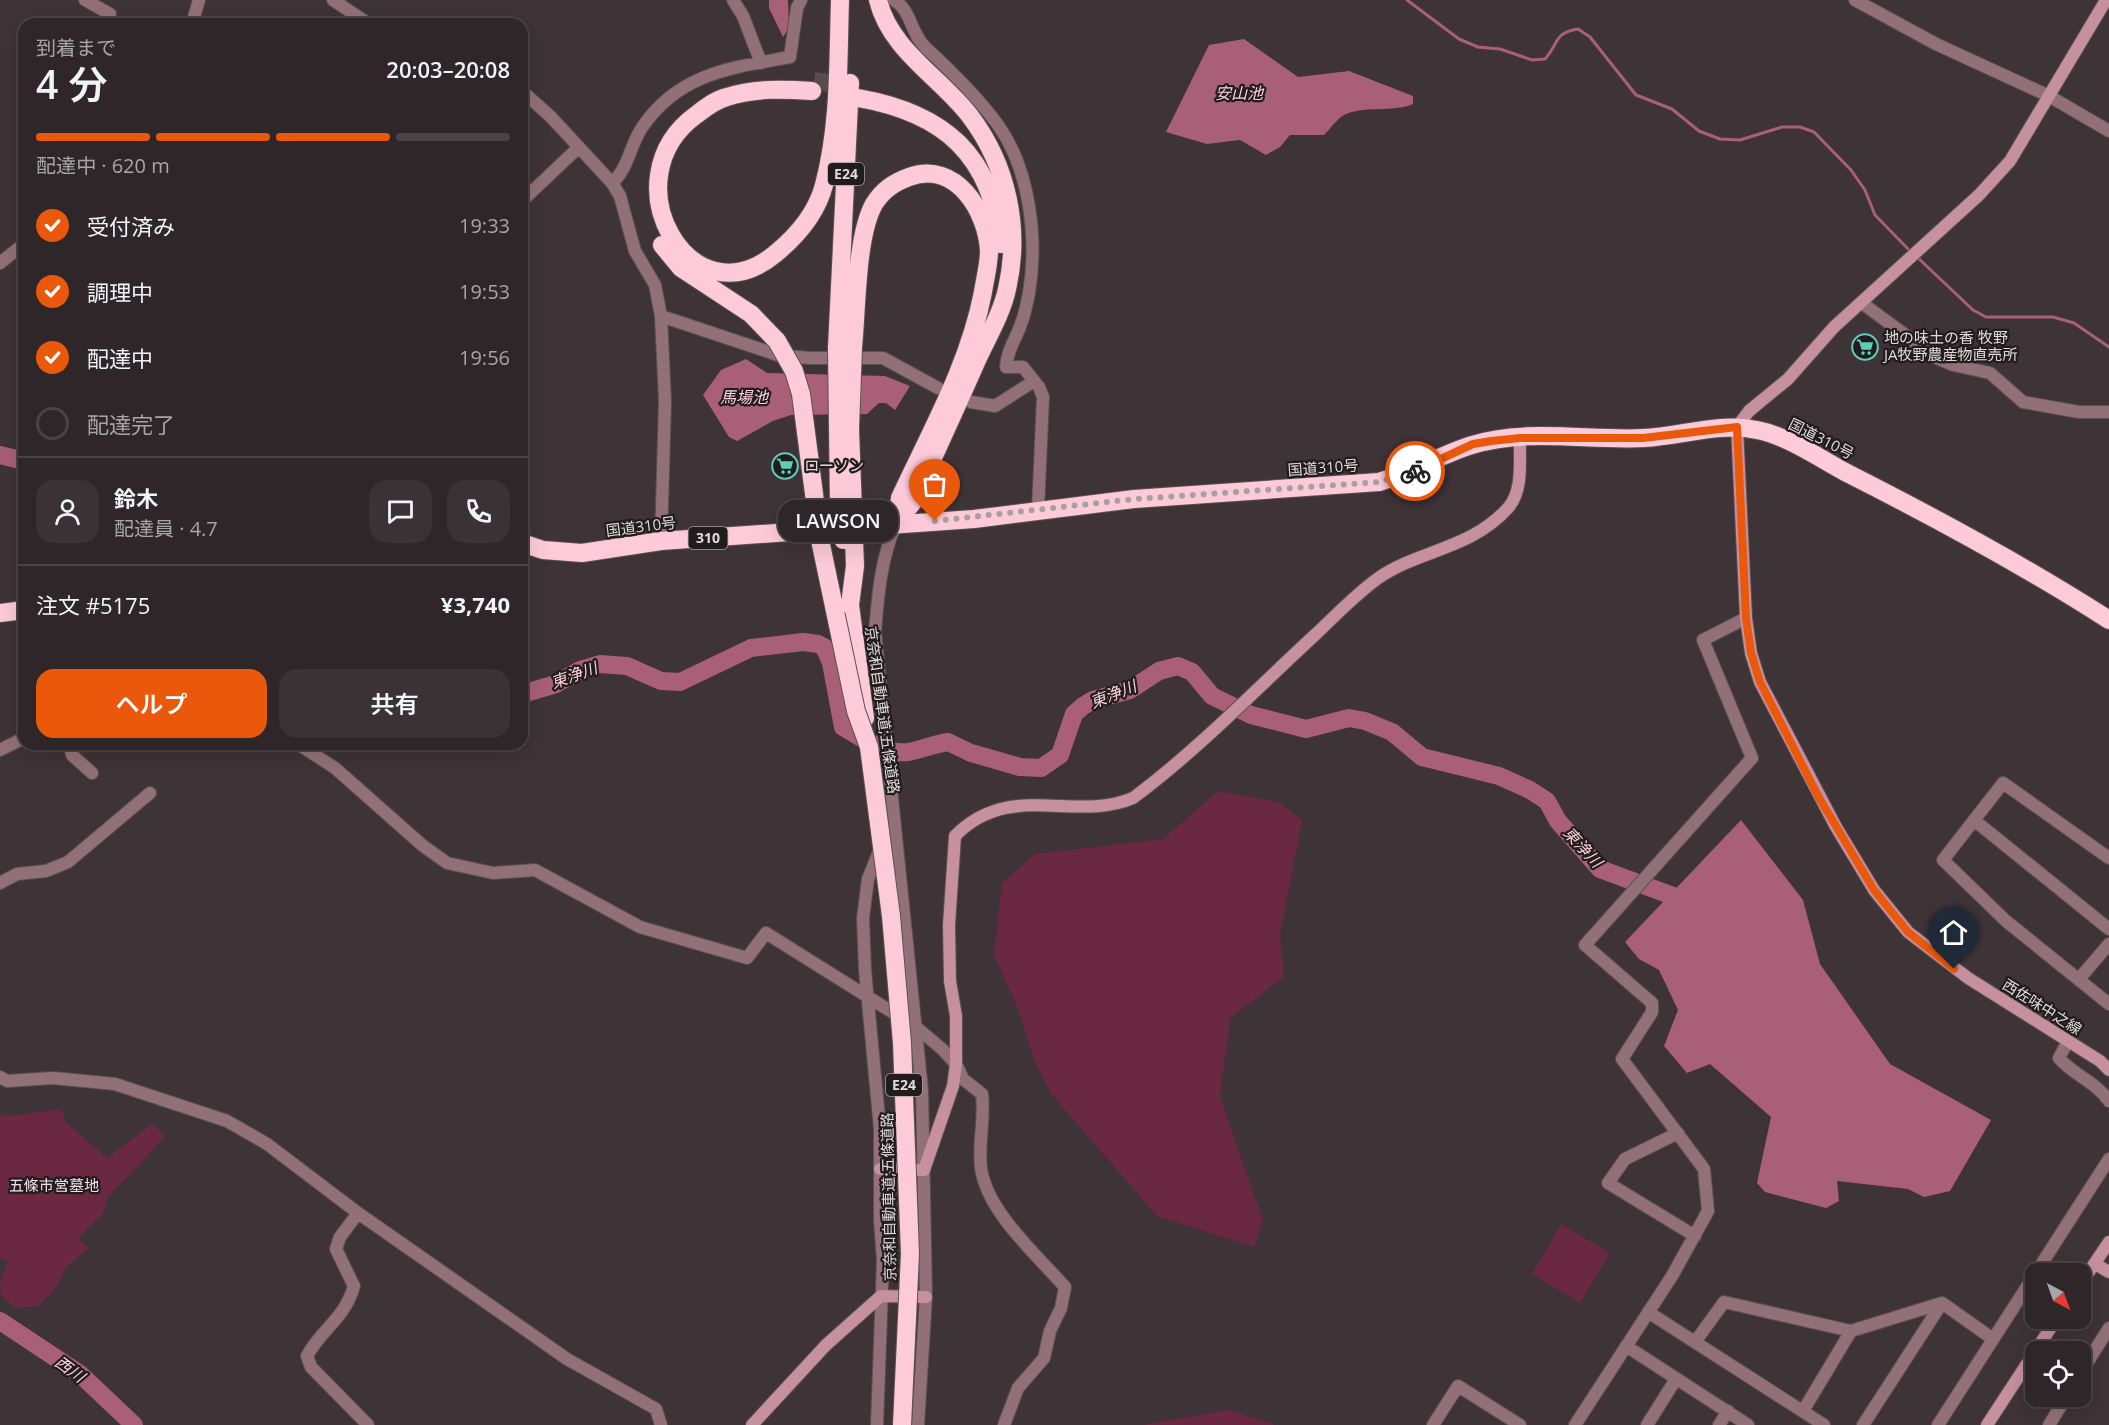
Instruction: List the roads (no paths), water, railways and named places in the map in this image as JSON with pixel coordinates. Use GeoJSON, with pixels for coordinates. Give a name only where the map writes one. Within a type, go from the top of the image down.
{"type":"FeatureCollection","features":[{"type":"Feature","properties":{"kind":"highway"},"geometry":{"type":"LineString","coordinates":[[840,0],[837,99],[824,184],[813,211],[792,240],[764,263],[746,270],[730,272],[712,270],[693,260],[669,235],[661,216],[658,195],[660,171],[674,138],[687,121],[726,97],[813,86],[751,83],[721,91],[702,100],[683,114],[667,132],[655,155],[650,173],[648,198],[659,239],[668,253],[695,279],[751,314],[777,341],[794,371],[801,394],[822,550],[856,711],[869,747]]}},
{"type":"Feature","properties":{"kind":"highway","name":"E24"},"geometry":{"type":"LineString","coordinates":[[845,348],[851,0]]}},
{"type":"Feature","properties":{"kind":"highway"},"geometry":{"type":"LineString","coordinates":[[884,4],[894,36],[948,90],[984,134],[1006,184],[1011,218],[1007,289],[913,502],[896,524]]}},
{"type":"Feature","properties":{"kind":"highway"},"geometry":{"type":"LineString","coordinates":[[896,524],[900,498],[995,288],[1002,251],[999,224],[991,191],[978,165],[959,142],[935,123],[911,110],[859,92],[912,101],[937,114],[960,131],[994,180],[1011,218]]}},
{"type":"Feature","properties":{"kind":"highway"},"geometry":{"type":"LineString","coordinates":[[845,348],[867,218],[884,189],[899,181],[925,174],[953,181],[963,189],[978,209],[984,226],[988,261],[979,314],[968,350]]}},
{"type":"Feature","properties":{"kind":"highway","name":"京奈和自動車道;五條道路"},"geometry":{"type":"LineString","coordinates":[[845,348],[855,567],[849,605],[891,916],[906,1121],[910,1254],[902,1425]]}},
{"type":"Feature","properties":{"kind":"highway","name":"国道310号"},"geometry":{"type":"LineString","coordinates":[[528,545],[543,550],[582,553],[661,541],[974,519],[1134,499],[1379,482],[1412,472],[1473,444],[1520,438],[1643,438],[1737,427],[1776,436],[1886,493],[2043,578],[2109,620]]}},
{"type":"Feature","properties":{"kind":"highway"},"geometry":{"type":"LineString","coordinates":[[0,613],[18,611]]}},
{"type":"Feature","properties":{"kind":"street"},"geometry":{"type":"LineString","coordinates":[[85,0],[110,14]]}},
{"type":"Feature","properties":{"kind":"street"},"geometry":{"type":"LineString","coordinates":[[194,18],[199,0]]}},
{"type":"Feature","properties":{"kind":"street"},"geometry":{"type":"LineString","coordinates":[[333,0],[360,18]]}},
{"type":"Feature","properties":{"kind":"street"},"geometry":{"type":"LineString","coordinates":[[733,0],[743,16],[761,63]]}},
{"type":"Feature","properties":{"kind":"street"},"geometry":{"type":"LineString","coordinates":[[612,183],[620,177],[643,126],[676,91],[701,76],[790,57],[797,8],[801,0]]}},
{"type":"Feature","properties":{"kind":"street"},"geometry":{"type":"LineString","coordinates":[[1855,0],[1936,44],[2049,96],[2109,131]]}},
{"type":"Feature","properties":{"kind":"street"},"geometry":{"type":"LineString","coordinates":[[1737,427],[1749,411],[1788,379],[1834,327],[1979,195],[2010,161],[2106,0]]}},
{"type":"Feature","properties":{"kind":"street"},"geometry":{"type":"LineString","coordinates":[[884,4],[906,10],[911,27],[924,46],[956,76],[999,126],[1017,161],[1029,214],[1033,263],[1022,323],[1006,356],[1006,367],[1023,367],[1043,397],[1038,510]]}},
{"type":"Feature","properties":{"kind":"street"},"geometry":{"type":"LineString","coordinates":[[528,96],[551,117],[612,183],[620,196],[635,251],[655,285],[661,316],[665,401],[661,541]]}},
{"type":"Feature","properties":{"kind":"street"},"geometry":{"type":"LineString","coordinates":[[528,195],[579,147]]}},
{"type":"Feature","properties":{"kind":"street"},"geometry":{"type":"LineString","coordinates":[[0,263],[18,249]]}},
{"type":"Feature","properties":{"kind":"street"},"geometry":{"type":"LineString","coordinates":[[1862,303],[1935,357],[1953,365],[1990,373],[2023,402],[2053,405],[2079,412],[2109,412]]}},
{"type":"Feature","properties":{"kind":"street"},"geometry":{"type":"LineString","coordinates":[[661,316],[778,355],[809,358],[883,358],[938,388]]}},
{"type":"Feature","properties":{"kind":"street"},"geometry":{"type":"LineString","coordinates":[[971,402],[995,406],[1034,381]]}},
{"type":"Feature","properties":{"kind":"street","name":"西佐味中之線"},"geometry":{"type":"LineString","coordinates":[[1737,427],[1746,618],[1751,653],[1760,682],[1831,818],[1874,890],[1908,932],[1940,959],[2109,1070]]}},
{"type":"Feature","properties":{"kind":"street"},"geometry":{"type":"LineString","coordinates":[[924,1170],[953,1086],[956,1064],[956,1016],[950,981],[949,925],[955,836],[968,822],[986,813],[1004,808],[1055,804],[1115,805],[1133,798],[1228,717],[1379,578],[1458,544],[1489,525],[1508,508],[1518,488],[1520,438]]}},
{"type":"Feature","properties":{"kind":"street"},"geometry":{"type":"LineString","coordinates":[[896,524],[888,543],[879,589],[875,632],[893,829],[922,1089],[926,1296],[918,1425]]}},
{"type":"Feature","properties":{"kind":"street"},"geometry":{"type":"LineString","coordinates":[[1575,1425],[1648,1312],[1708,1211],[1704,1169],[1623,1059],[1652,1012],[1652,1003],[1586,945],[1752,758],[1703,640],[1746,618]]}},
{"type":"Feature","properties":{"kind":"street"},"geometry":{"type":"LineString","coordinates":[[0,750],[18,741]]}},
{"type":"Feature","properties":{"kind":"street"},"geometry":{"type":"LineString","coordinates":[[71,750],[72,754],[92,773]]}},
{"type":"Feature","properties":{"kind":"street"},"geometry":{"type":"LineString","coordinates":[[307,750],[335,768],[422,845],[447,863],[493,873],[535,870],[640,927],[747,958],[766,933],[916,1027],[956,1064],[963,1079],[982,1094],[984,1112],[981,1166],[994,1206],[1065,1287],[1061,1308],[1050,1331],[1044,1358],[1018,1388],[1004,1425]]}},
{"type":"Feature","properties":{"kind":"street"},"geometry":{"type":"LineString","coordinates":[[2109,858],[2003,783],[1943,860],[2006,921],[2109,1004]]}},
{"type":"Feature","properties":{"kind":"street"},"geometry":{"type":"LineString","coordinates":[[0,883],[17,874],[46,871],[68,862],[150,793]]}},
{"type":"Feature","properties":{"kind":"street"},"geometry":{"type":"LineString","coordinates":[[1974,820],[2109,929]]}},
{"type":"Feature","properties":{"kind":"street"},"geometry":{"type":"LineString","coordinates":[[877,1425],[883,1261],[880,1119],[865,970],[864,902],[875,860],[893,829]]}},
{"type":"Feature","properties":{"kind":"street"},"geometry":{"type":"LineString","coordinates":[[2079,979],[2109,944]]}},
{"type":"Feature","properties":{"kind":"street"},"geometry":{"type":"LineString","coordinates":[[2068,1041],[2059,1058],[2066,1066],[2102,1091],[2109,1101]]}},
{"type":"Feature","properties":{"kind":"street"},"geometry":{"type":"LineString","coordinates":[[0,1077],[7,1081],[53,1078],[115,1084],[191,1107],[227,1121],[267,1144],[358,1213],[567,1359],[656,1409],[661,1425]]}},
{"type":"Feature","properties":{"kind":"street"},"geometry":{"type":"LineString","coordinates":[[1678,1133],[1625,1159],[1608,1183],[1695,1236]]}},
{"type":"Feature","properties":{"kind":"street"},"geometry":{"type":"LineString","coordinates":[[1938,1425],[2109,1159]]}},
{"type":"Feature","properties":{"kind":"street"},"geometry":{"type":"LineString","coordinates":[[880,1169],[924,1170]]}},
{"type":"Feature","properties":{"kind":"street"},"geometry":{"type":"LineString","coordinates":[[358,1213],[340,1237],[336,1249],[354,1286],[350,1301],[339,1319],[313,1343],[307,1356],[311,1367],[368,1425]]}},
{"type":"Feature","properties":{"kind":"street"},"geometry":{"type":"LineString","coordinates":[[2091,1270],[2109,1242]]}},
{"type":"Feature","properties":{"kind":"street"},"geometry":{"type":"LineString","coordinates":[[2095,1264],[2109,1272]]}},
{"type":"Feature","properties":{"kind":"street"},"geometry":{"type":"LineString","coordinates":[[752,1425],[826,1345],[880,1296],[926,1296]]}},
{"type":"Feature","properties":{"kind":"street"},"geometry":{"type":"LineString","coordinates":[[1695,1342],[1724,1302],[1851,1331],[1942,1303]]}},
{"type":"Feature","properties":{"kind":"street"},"geometry":{"type":"LineString","coordinates":[[1942,1303],[1993,1339]]}},
{"type":"Feature","properties":{"kind":"street"},"geometry":{"type":"LineString","coordinates":[[1863,1425],[1942,1303]]}},
{"type":"Feature","properties":{"kind":"street"},"geometry":{"type":"LineString","coordinates":[[1648,1312],[1824,1425]]}},
{"type":"Feature","properties":{"kind":"street"},"geometry":{"type":"LineString","coordinates":[[2091,1357],[2109,1328]]}},
{"type":"Feature","properties":{"kind":"street"},"geometry":{"type":"LineString","coordinates":[[1987,1425],[2050,1329]]}},
{"type":"Feature","properties":{"kind":"street"},"geometry":{"type":"LineString","coordinates":[[1803,1411],[1851,1331]]}},
{"type":"Feature","properties":{"kind":"street"},"geometry":{"type":"LineString","coordinates":[[1626,1346],[1748,1425]]}},
{"type":"Feature","properties":{"kind":"street"},"geometry":{"type":"LineString","coordinates":[[1647,1425],[1676,1378]]}},
{"type":"Feature","properties":{"kind":"street"},"geometry":{"type":"LineString","coordinates":[[1433,1425],[1458,1386],[1506,1421],[1520,1425]]}},
{"type":"Feature","properties":{"kind":"street"},"geometry":{"type":"LineString","coordinates":[[2049,1425],[2060,1407]]}},
{"type":"Feature","properties":{"kind":"street"},"geometry":{"type":"LineString","coordinates":[[1719,1425],[1728,1411]]}},
{"type":"Feature","properties":{"kind":"water"},"geometry":{"type":"Polygon","coordinates":[[[769,0],[788,0],[789,28],[783,37],[769,8],[769,0]]]}},
{"type":"Feature","properties":{"kind":"water","name":"安山池"},"geometry":{"type":"Polygon","coordinates":[[[1244,39],[1298,77],[1349,71],[1413,96],[1413,104],[1405,107],[1352,112],[1341,117],[1324,135],[1290,135],[1280,147],[1266,155],[1240,140],[1207,144],[1166,132],[1209,45],[1244,39]]]}},
{"type":"Feature","properties":{"kind":"water","name":"馬場池"},"geometry":{"type":"Polygon","coordinates":[[[746,359],[767,373],[885,376],[910,386],[895,410],[886,403],[879,403],[867,414],[791,415],[773,421],[737,441],[729,437],[703,395],[721,370],[746,359]]]}},
{"type":"Feature","properties":{"kind":"water"},"geometry":{"type":"Polygon","coordinates":[[[1741,820],[1803,900],[1820,964],[1890,1064],[1991,1120],[1950,1191],[1924,1197],[1908,1189],[1837,1181],[1839,1201],[1826,1208],[1765,1192],[1757,1183],[1771,1117],[1710,1064],[1687,1073],[1664,1046],[1678,1010],[1659,970],[1639,959],[1625,942],[1741,820]]]}},
{"type":"Feature","properties":{"kind":"waterway"},"geometry":{"type":"LineString","coordinates":[[1407,0],[1459,39],[1478,47],[1500,49],[1532,60],[1545,59],[1560,36],[1578,29],[1590,37],[1636,95],[1672,109],[1699,131],[1720,139],[1740,140],[1782,127],[1800,127],[1814,132],[1851,170],[1865,190],[1875,215],[1912,253]]}},
{"type":"Feature","properties":{"kind":"waterway"},"geometry":{"type":"LineString","coordinates":[[1917,257],[1973,310],[1986,317],[2053,317],[2074,323],[2109,347]]}},
{"type":"Feature","properties":{"kind":"waterway","name":"東浄川"},"geometry":{"type":"LineString","coordinates":[[0,455],[18,460]]}},
{"type":"Feature","properties":{"kind":"waterway","name":"東浄川"},"geometry":{"type":"LineString","coordinates":[[528,692],[556,684],[580,670],[600,664],[627,666],[661,681],[680,682],[751,648],[803,642],[818,644],[824,647],[831,663],[843,727],[866,741],[899,752],[913,751],[948,742],[971,753],[1020,767],[1041,768],[1060,755],[1074,714],[1083,706],[1093,700],[1130,690],[1159,671],[1178,666],[1192,672],[1212,696],[1251,715],[1306,729],[1349,718],[1365,721],[1392,732],[1422,757],[1499,776],[1530,790],[1547,801],[1558,821],[1600,869],[1692,903]]}},
{"type":"Feature","properties":{"kind":"waterway","name":"西川"},"geometry":{"type":"LineString","coordinates":[[0,1321],[80,1374],[134,1425]]}},
{"type":"Feature","properties":{"kind":"tunnel"},"geometry":{"type":"LineString","coordinates":[[814,81],[860,87]]}},
{"type":"Feature","properties":{"kind":"place","name":"地の味土の香 牧野 JA牧野農産物直売所"},"geometry":{"type":"Point","coordinates":[1865,347]}},
{"type":"Feature","properties":{"kind":"place","name":"ローソン"},"geometry":{"type":"Point","coordinates":[785,466]}},
{"type":"Feature","properties":{"kind":"place","name":"LAWSON"},"geometry":{"type":"Point","coordinates":[935,521]}},
{"type":"Feature","properties":{"kind":"park label","name":"五條市営墓地"},"geometry":{"type":"Point","coordinates":[54,1186]}}]}
